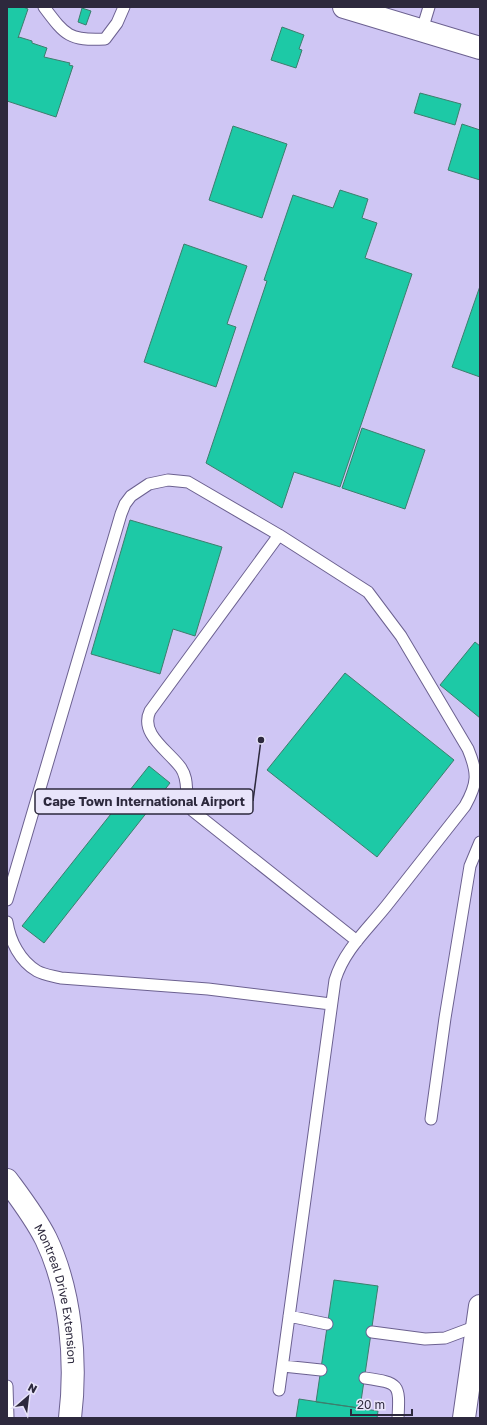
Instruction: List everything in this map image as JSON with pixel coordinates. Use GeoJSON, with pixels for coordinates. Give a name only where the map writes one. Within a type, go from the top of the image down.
{"type":"FeatureCollection","features":[{"type":"Feature","properties":{"kind":"street"},"geometry":{"type":"LineString","coordinates":[[344,7],[480,48]]}},
{"type":"Feature","properties":{"kind":"street","name":"Montreal Drive Extension"},"geometry":{"type":"LineString","coordinates":[[7,1180],[28,1208],[45,1238],[57,1267],[70,1324],[74,1367],[73,1399],[70,1418]]}},
{"type":"Feature","properties":{"kind":"street"},"geometry":{"type":"LineString","coordinates":[[464,1418],[479,1316]]}},
{"type":"Feature","properties":{"kind":"lane"},"geometry":{"type":"LineString","coordinates":[[44,7],[64,32],[79,39],[93,40],[105,39],[117,22],[124,7]]}},
{"type":"Feature","properties":{"kind":"lane"},"geometry":{"type":"LineString","coordinates":[[422,30],[429,7]]}},
{"type":"Feature","properties":{"kind":"lane"},"geometry":{"type":"LineString","coordinates":[[7,900],[121,514],[125,504],[131,496],[149,484],[168,480],[188,482],[279,535],[368,592],[377,602],[401,636],[468,749],[474,765],[474,785],[471,796],[465,806],[357,941],[338,970],[331,1004],[302,1231],[279,1390]]}},
{"type":"Feature","properties":{"kind":"lane"},"geometry":{"type":"LineString","coordinates":[[279,535],[150,712],[147,717],[147,726],[152,736],[185,774],[187,801],[193,811],[357,941]]}},
{"type":"Feature","properties":{"kind":"lane"},"geometry":{"type":"LineString","coordinates":[[431,1119],[445,1018],[470,866],[480,842]]}},
{"type":"Feature","properties":{"kind":"lane"},"geometry":{"type":"LineString","coordinates":[[7,922],[13,944],[28,964],[38,972],[49,975],[61,978],[208,989],[331,1004]]}},
{"type":"Feature","properties":{"kind":"lane"},"geometry":{"type":"LineString","coordinates":[[289,1316],[327,1324]]}},
{"type":"Feature","properties":{"kind":"lane"},"geometry":{"type":"LineString","coordinates":[[372,1332],[425,1339],[446,1338],[479,1316]]}},
{"type":"Feature","properties":{"kind":"lane"},"geometry":{"type":"LineString","coordinates":[[283,1366],[321,1370]]}},
{"type":"Feature","properties":{"kind":"lane"},"geometry":{"type":"LineString","coordinates":[[365,1378],[386,1381],[393,1384],[398,1390],[398,1418]]}},
{"type":"Feature","properties":{"kind":"lane"},"geometry":{"type":"LineString","coordinates":[[7,1386],[8,1418]]}},
{"type":"Feature","properties":{"kind":"shaded area"},"geometry":{"type":"Polygon","coordinates":[[[7,7],[480,7],[480,1418],[7,1418],[7,7]]]}},
{"type":"Feature","properties":{"kind":"building"},"geometry":{"type":"Polygon","coordinates":[[[7,7],[23,7],[28,9],[18,38],[32,41],[32,43],[47,48],[44,57],[70,63],[69,65],[73,66],[56,117],[7,101],[7,7]]]}},
{"type":"Feature","properties":{"kind":"building"},"geometry":{"type":"Polygon","coordinates":[[[82,8],[91,11],[86,25],[78,22],[82,8]]]}},
{"type":"Feature","properties":{"kind":"building"},"geometry":{"type":"Polygon","coordinates":[[[282,27],[304,35],[299,49],[302,50],[296,68],[271,60],[282,27]]]}},
{"type":"Feature","properties":{"kind":"building"},"geometry":{"type":"Polygon","coordinates":[[[420,93],[461,104],[455,125],[414,113],[420,93]]]}},
{"type":"Feature","properties":{"kind":"building"},"geometry":{"type":"Polygon","coordinates":[[[462,124],[480,130],[480,180],[448,170],[462,124]]]}},
{"type":"Feature","properties":{"kind":"building"},"geometry":{"type":"Polygon","coordinates":[[[233,126],[287,144],[262,218],[209,200],[233,126]]]}},
{"type":"Feature","properties":{"kind":"building"},"geometry":{"type":"Polygon","coordinates":[[[340,190],[368,199],[362,218],[377,223],[365,258],[412,274],[340,487],[294,472],[282,508],[206,463],[267,281],[264,280],[293,195],[333,208],[340,190]]]}},
{"type":"Feature","properties":{"kind":"building"},"geometry":{"type":"Polygon","coordinates":[[[184,244],[247,266],[227,324],[236,327],[216,387],[144,362],[184,244]]]}},
{"type":"Feature","properties":{"kind":"building"},"geometry":{"type":"Polygon","coordinates":[[[480,286],[480,377],[452,367],[480,286]]]}},
{"type":"Feature","properties":{"kind":"building"},"geometry":{"type":"Polygon","coordinates":[[[362,428],[425,450],[405,509],[342,488],[362,428]]]}},
{"type":"Feature","properties":{"kind":"building"},"geometry":{"type":"Polygon","coordinates":[[[130,520],[222,547],[195,636],[173,629],[160,674],[91,654],[130,520]]]}},
{"type":"Feature","properties":{"kind":"building"},"geometry":{"type":"Polygon","coordinates":[[[475,642],[480,646],[480,718],[440,685],[475,642]]]}},
{"type":"Feature","properties":{"kind":"building"},"geometry":{"type":"Polygon","coordinates":[[[345,673],[454,760],[377,857],[267,770],[345,673]]]}},
{"type":"Feature","properties":{"kind":"building"},"geometry":{"type":"Polygon","coordinates":[[[149,766],[170,783],[44,943],[22,926],[149,766]]]}},
{"type":"Feature","properties":{"kind":"building"},"geometry":{"type":"Polygon","coordinates":[[[334,1280],[378,1286],[360,1408],[316,1402],[334,1280]]]}},
{"type":"Feature","properties":{"kind":"building"},"geometry":{"type":"Polygon","coordinates":[[[299,1399],[378,1411],[377,1418],[296,1418],[299,1399]]]}},
{"type":"Feature","properties":{"kind":"place","name":"Cape Town International Airport"},"geometry":{"type":"Point","coordinates":[261,740]}}]}
